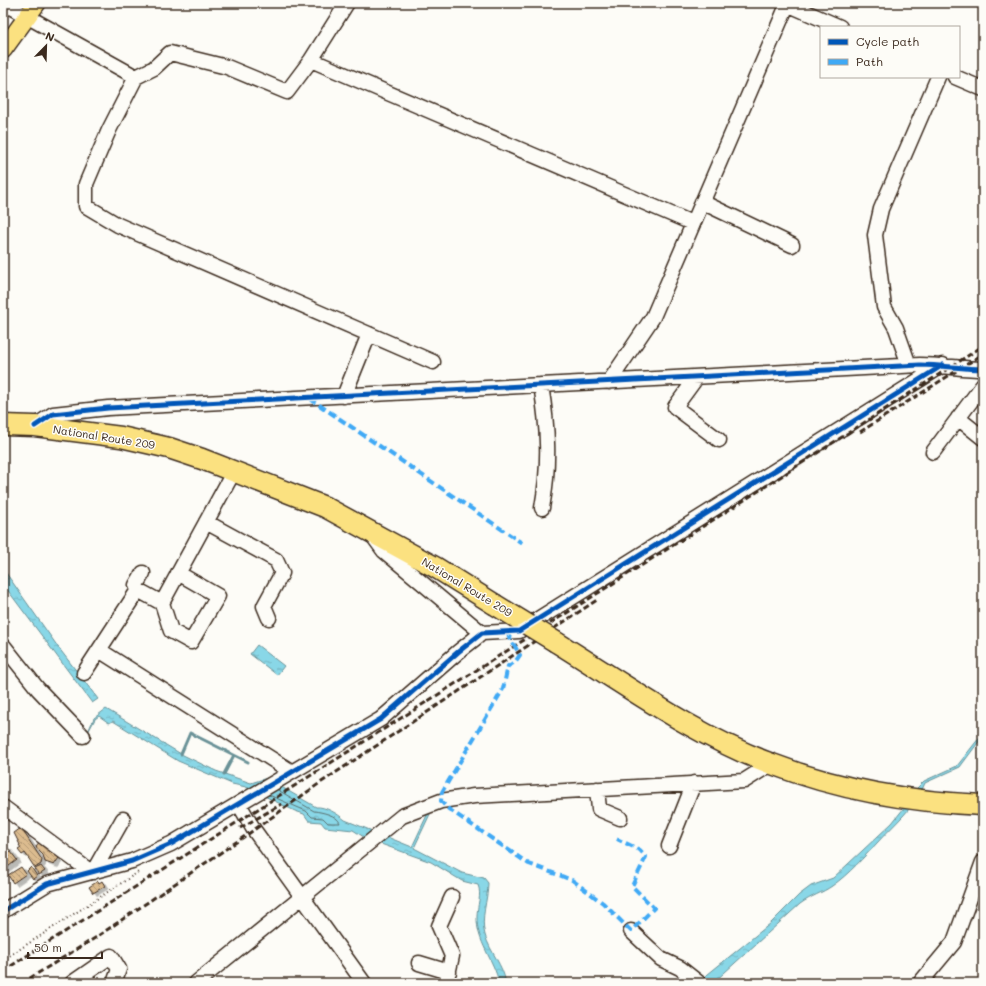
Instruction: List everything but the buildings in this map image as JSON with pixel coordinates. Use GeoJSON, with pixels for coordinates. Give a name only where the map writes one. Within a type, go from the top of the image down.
{"type":"FeatureCollection","features":[{"type":"Feature","properties":{"kind":"highway","name":"National Route 209"},"geometry":{"type":"LineString","coordinates":[[3,425],[35,426],[127,439],[169,448],[234,471],[325,507],[435,567],[689,724],[772,764],[827,782],[896,798],[983,805]]}},
{"type":"Feature","properties":{"kind":"main road"},"geometry":{"type":"LineString","coordinates":[[3,50],[37,3]]}},
{"type":"Feature","properties":{"kind":"street"},"geometry":{"type":"LineString","coordinates":[[3,3],[136,77]]}},
{"type":"Feature","properties":{"kind":"street"},"geometry":{"type":"LineString","coordinates":[[347,3],[311,60],[287,92],[227,67],[170,53],[154,68],[136,77],[109,130],[86,184],[86,206],[118,225],[433,362]]}},
{"type":"Feature","properties":{"kind":"street"},"geometry":{"type":"LineString","coordinates":[[609,382],[653,317],[787,3],[838,26]]}},
{"type":"Feature","properties":{"kind":"street"},"geometry":{"type":"LineString","coordinates":[[311,60],[692,223]]}},
{"type":"Feature","properties":{"kind":"street"},"geometry":{"type":"LineString","coordinates":[[909,365],[896,328],[884,307],[874,235],[881,209],[938,78]]}},
{"type":"Feature","properties":{"kind":"street"},"geometry":{"type":"LineString","coordinates":[[957,78],[983,89]]}},
{"type":"Feature","properties":{"kind":"street"},"geometry":{"type":"LineString","coordinates":[[702,202],[792,245]]}},
{"type":"Feature","properties":{"kind":"street"},"geometry":{"type":"LineString","coordinates":[[344,396],[369,334]]}},
{"type":"Feature","properties":{"kind":"street"},"geometry":{"type":"LineString","coordinates":[[35,426],[53,414],[108,408],[909,365],[943,365],[959,369],[983,369]]}},
{"type":"Feature","properties":{"kind":"street"},"geometry":{"type":"LineString","coordinates":[[3,911],[47,884],[132,861],[171,844],[381,719],[482,633],[519,630],[943,365]]}},
{"type":"Feature","properties":{"kind":"street"},"geometry":{"type":"LineString","coordinates":[[697,377],[675,406],[719,440]]}},
{"type":"Feature","properties":{"kind":"street"},"geometry":{"type":"LineString","coordinates":[[541,385],[546,419],[548,452],[542,508]]}},
{"type":"Feature","properties":{"kind":"street"},"geometry":{"type":"LineString","coordinates":[[933,452],[983,385]]}},
{"type":"Feature","properties":{"kind":"street"},"geometry":{"type":"LineString","coordinates":[[958,418],[983,438]]}},
{"type":"Feature","properties":{"kind":"street"},"geometry":{"type":"LineString","coordinates":[[162,603],[234,471]]}},
{"type":"Feature","properties":{"kind":"street"},"geometry":{"type":"LineString","coordinates":[[206,522],[276,560],[282,573],[264,606],[269,618]]}},
{"type":"Feature","properties":{"kind":"street"},"geometry":{"type":"LineString","coordinates":[[369,531],[384,551],[482,633]]}},
{"type":"Feature","properties":{"kind":"street"},"geometry":{"type":"LineString","coordinates":[[143,572],[136,585],[138,590],[162,603],[171,631],[191,642],[218,596],[178,573]]}},
{"type":"Feature","properties":{"kind":"street"},"geometry":{"type":"LineString","coordinates":[[84,674],[138,590]]}},
{"type":"Feature","properties":{"kind":"street"},"geometry":{"type":"LineString","coordinates":[[3,645],[38,689],[83,736]]}},
{"type":"Feature","properties":{"kind":"street"},"geometry":{"type":"LineString","coordinates":[[99,650],[292,772]]}},
{"type":"Feature","properties":{"kind":"street"},"geometry":{"type":"LineString","coordinates":[[196,983],[402,816],[441,801],[474,796],[744,781],[772,764]]}},
{"type":"Feature","properties":{"kind":"street"},"geometry":{"type":"LineString","coordinates":[[669,846],[694,783]]}},
{"type":"Feature","properties":{"kind":"street"},"geometry":{"type":"LineString","coordinates":[[597,789],[599,809],[620,818]]}},
{"type":"Feature","properties":{"kind":"street"},"geometry":{"type":"LineString","coordinates":[[239,804],[254,830],[364,983]]}},
{"type":"Feature","properties":{"kind":"street"},"geometry":{"type":"LineString","coordinates":[[4,811],[92,872]]}},
{"type":"Feature","properties":{"kind":"street"},"geometry":{"type":"LineString","coordinates":[[92,872],[123,819]]}},
{"type":"Feature","properties":{"kind":"street"},"geometry":{"type":"LineString","coordinates":[[920,983],[954,942],[983,862]]}},
{"type":"Feature","properties":{"kind":"street"},"geometry":{"type":"LineString","coordinates":[[419,963],[447,977],[452,956],[439,926],[452,897]]}},
{"type":"Feature","properties":{"kind":"street"},"geometry":{"type":"LineString","coordinates":[[631,931],[661,959],[680,968],[699,983]]}},
{"type":"Feature","properties":{"kind":"street"},"geometry":{"type":"LineString","coordinates":[[72,983],[111,956],[119,969],[114,983]]}},
{"type":"Feature","properties":{"kind":"path"},"geometry":{"type":"LineString","coordinates":[[3,960],[145,868]]}},
{"type":"Feature","properties":{"kind":"water"},"geometry":{"type":"Polygon","coordinates":[[[3,571],[6,573],[58,647],[98,699],[92,703],[3,584],[3,571]]]}},
{"type":"Feature","properties":{"kind":"water"},"geometry":{"type":"Polygon","coordinates":[[[257,645],[284,666],[277,675],[250,654],[257,645]]]}},
{"type":"Feature","properties":{"kind":"water"},"geometry":{"type":"Polygon","coordinates":[[[106,709],[181,754],[216,771],[251,783],[270,777],[271,781],[316,807],[327,809],[345,820],[412,847],[428,813],[431,812],[414,848],[462,873],[484,878],[488,883],[483,922],[485,935],[502,970],[506,983],[499,983],[497,974],[479,934],[477,925],[479,897],[478,885],[462,881],[431,862],[367,839],[353,830],[325,827],[321,822],[309,821],[304,814],[246,787],[232,784],[178,761],[113,721],[109,723],[99,716],[95,719],[87,734],[94,718],[106,709]]]}},
{"type":"Feature","properties":{"kind":"water"},"geometry":{"type":"Polygon","coordinates":[[[983,733],[983,736],[960,767],[925,783],[916,800],[904,815],[862,860],[844,876],[828,888],[800,904],[713,983],[697,983],[771,923],[799,895],[811,886],[833,878],[892,823],[904,808],[912,793],[924,781],[957,766],[983,733]]]}},
{"type":"Feature","properties":{"kind":"waterway"},"geometry":{"type":"LineString","coordinates":[[181,754],[190,733],[248,762]]}},
{"type":"Feature","properties":{"kind":"waterway"},"geometry":{"type":"LineString","coordinates":[[224,774],[234,755]]}},
{"type":"Feature","properties":{"kind":"railway"},"geometry":{"type":"LineString","coordinates":[[3,971],[746,499],[983,346]]}},
{"type":"Feature","properties":{"kind":"railway"},"geometry":{"type":"LineString","coordinates":[[860,432],[983,354]]}},
{"type":"Feature","properties":{"kind":"railway"},"geometry":{"type":"LineString","coordinates":[[22,983],[95,938],[251,832],[320,783],[597,600]]}},
{"type":"Feature","properties":{"kind":"railway"},"geometry":{"type":"LineString","coordinates":[[240,828],[282,804]]}},
{"type":"Feature","properties":{"kind":"marked path"},"geometry":{"type":"LineString","coordinates":[[309,398],[522,543]]}},
{"type":"Feature","properties":{"kind":"marked path"},"geometry":{"type":"LineString","coordinates":[[507,633],[520,655],[515,662],[508,666],[503,689],[442,792],[441,801],[447,808],[529,864],[572,880],[603,903],[631,931],[654,908],[632,886],[646,857],[640,850],[617,839]]}},
{"type":"Feature","properties":{"kind":"cycle path"},"geometry":{"type":"LineString","coordinates":[[35,426],[53,414],[108,408],[920,365],[983,369]]}},
{"type":"Feature","properties":{"kind":"cycle path"},"geometry":{"type":"LineString","coordinates":[[3,911],[47,884],[132,861],[171,844],[381,719],[482,633],[519,631],[943,365]]}}]}
